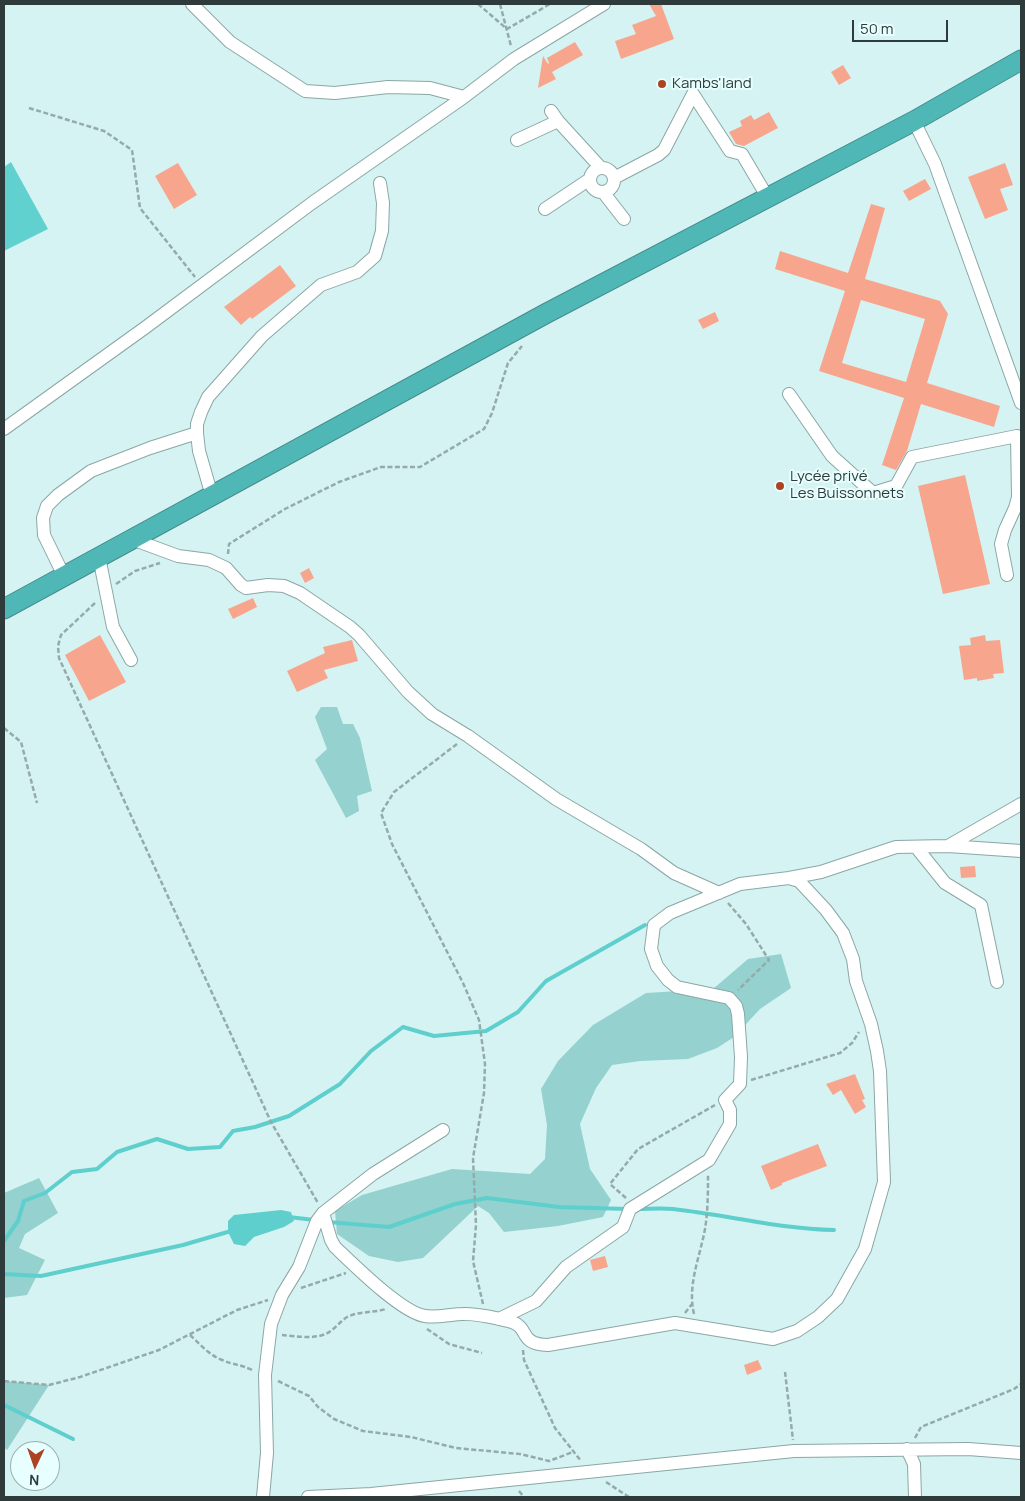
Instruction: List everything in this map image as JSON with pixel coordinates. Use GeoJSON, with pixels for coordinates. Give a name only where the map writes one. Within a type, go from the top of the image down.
{"type":"FeatureCollection","features":[{"type":"Feature","properties":{"kind":"highway"},"geometry":{"type":"LineString","coordinates":[[4,609],[548,313],[914,121],[1021,60]]}},
{"type":"Feature","properties":{"kind":"street"},"geometry":{"type":"LineString","coordinates":[[192,4],[230,42],[305,91],[335,93],[388,87],[430,88],[464,97]]}},
{"type":"Feature","properties":{"kind":"street"},"geometry":{"type":"LineString","coordinates":[[4,428],[146,327],[312,203],[464,97],[514,59],[604,4]]}},
{"type":"Feature","properties":{"kind":"street"},"geometry":{"type":"LineString","coordinates":[[614,178],[664,150],[693,94],[730,152],[742,154],[768,198]]}},
{"type":"Feature","properties":{"kind":"street"},"geometry":{"type":"LineString","coordinates":[[517,140],[555,116],[602,168],[609,171],[614,178],[612,187],[603,192]]}},
{"type":"Feature","properties":{"kind":"street"},"geometry":{"type":"LineString","coordinates":[[914,121],[935,164],[1021,403]]}},
{"type":"Feature","properties":{"kind":"street"},"geometry":{"type":"LineString","coordinates":[[545,209],[590,179],[594,172],[602,168]]}},
{"type":"Feature","properties":{"kind":"street"},"geometry":{"type":"LineString","coordinates":[[590,179],[592,187],[603,192],[624,219]]}},
{"type":"Feature","properties":{"kind":"street"},"geometry":{"type":"LineString","coordinates":[[212,496],[199,451],[197,433],[201,412],[208,397],[262,336],[320,285],[357,272],[375,256],[382,231],[383,203],[380,183]]}},
{"type":"Feature","properties":{"kind":"street"},"geometry":{"type":"LineString","coordinates":[[789,394],[832,456],[873,493],[896,486],[912,457],[1019,431],[1018,497],[1001,544],[1007,575]]}},
{"type":"Feature","properties":{"kind":"street"},"geometry":{"type":"LineString","coordinates":[[64,576],[44,535],[43,518],[47,506],[58,495],[91,471],[150,448],[197,433]]}},
{"type":"Feature","properties":{"kind":"street"},"geometry":{"type":"LineString","coordinates":[[132,539],[178,556],[209,560],[226,568],[240,585],[246,588],[268,585],[284,586],[300,593],[359,635],[408,692],[426,708],[556,799],[641,848],[674,873],[719,893]]}},
{"type":"Feature","properties":{"kind":"street"},"geometry":{"type":"LineString","coordinates":[[99,557],[112,627],[131,660]]}},
{"type":"Feature","properties":{"kind":"street"},"geometry":{"type":"LineString","coordinates":[[948,846],[1021,804]]}},
{"type":"Feature","properties":{"kind":"street"},"geometry":{"type":"LineString","coordinates":[[493,1318],[536,1301],[566,1268],[624,1227],[630,1210],[709,1160],[730,1124],[730,1110],[725,1100],[740,1084],[741,1057],[736,1006],[730,998],[677,987],[657,966],[651,949],[654,925],[670,913],[740,884],[821,872],[896,847],[948,846],[1021,851]]}},
{"type":"Feature","properties":{"kind":"street"},"geometry":{"type":"LineString","coordinates":[[916,847],[945,883],[981,905],[997,982]]}},
{"type":"Feature","properties":{"kind":"street"},"geometry":{"type":"LineString","coordinates":[[323,1213],[330,1240],[335,1247],[401,1306],[415,1314],[425,1316],[465,1314],[512,1322],[520,1326],[528,1340],[537,1345],[548,1346],[674,1323],[773,1338],[797,1331],[818,1318],[837,1299],[865,1249],[884,1182],[880,1071],[871,1024],[856,981],[848,944],[843,933],[826,910],[799,881],[789,878]]}},
{"type":"Feature","properties":{"kind":"street"},"geometry":{"type":"LineString","coordinates":[[262,1497],[268,1453],[266,1375],[271,1324],[282,1295],[299,1267],[311,1233],[323,1213],[373,1174],[443,1130]]}},
{"type":"Feature","properties":{"kind":"street"},"geometry":{"type":"LineString","coordinates":[[308,1497],[371,1494],[794,1451],[968,1449],[1021,1453]]}},
{"type":"Feature","properties":{"kind":"street"},"geometry":{"type":"LineString","coordinates":[[907,1450],[914,1464],[915,1497]]}},
{"type":"Feature","properties":{"kind":"path"},"geometry":{"type":"LineString","coordinates":[[478,4],[507,29]]}},
{"type":"Feature","properties":{"kind":"path"},"geometry":{"type":"LineString","coordinates":[[500,4],[514,59]]}},
{"type":"Feature","properties":{"kind":"path"},"geometry":{"type":"LineString","coordinates":[[507,29],[550,4]]}},
{"type":"Feature","properties":{"kind":"path"},"geometry":{"type":"LineString","coordinates":[[29,108],[104,131],[132,150],[140,208],[202,286]]}},
{"type":"Feature","properties":{"kind":"path"},"geometry":{"type":"LineString","coordinates":[[226,568],[229,544],[285,510],[339,482],[381,468],[420,466],[484,428],[492,413],[508,363],[525,342]]}},
{"type":"Feature","properties":{"kind":"path"},"geometry":{"type":"LineString","coordinates":[[178,556],[135,571],[106,592],[61,635],[58,646],[59,658],[271,1122],[323,1213]]}},
{"type":"Feature","properties":{"kind":"path"},"geometry":{"type":"LineString","coordinates":[[4,728],[22,742],[37,804]]}},
{"type":"Feature","properties":{"kind":"path"},"geometry":{"type":"LineString","coordinates":[[468,736],[394,792],[381,813],[392,844],[463,983],[479,1020],[485,1064],[484,1093],[473,1158],[476,1225],[473,1261],[493,1318]]}},
{"type":"Feature","properties":{"kind":"path"},"geometry":{"type":"LineString","coordinates":[[719,893],[746,924],[769,960],[730,998]]}},
{"type":"Feature","properties":{"kind":"path"},"geometry":{"type":"LineString","coordinates":[[740,1084],[840,1053],[852,1043],[860,1031]]}},
{"type":"Feature","properties":{"kind":"path"},"geometry":{"type":"LineString","coordinates":[[636,1206],[610,1184],[638,1149],[725,1100]]}},
{"type":"Feature","properties":{"kind":"path"},"geometry":{"type":"LineString","coordinates":[[698,1326],[692,1304],[693,1278],[706,1222],[709,1160]]}},
{"type":"Feature","properties":{"kind":"path"},"geometry":{"type":"LineString","coordinates":[[4,1381],[49,1385],[80,1377],[159,1350],[237,1310],[359,1269]]}},
{"type":"Feature","properties":{"kind":"path"},"geometry":{"type":"LineString","coordinates":[[269,1335],[313,1337],[326,1334],[348,1317],[362,1312],[371,1313],[401,1306]]}},
{"type":"Feature","properties":{"kind":"path"},"geometry":{"type":"LineString","coordinates":[[421,1325],[449,1344],[482,1353]]}},
{"type":"Feature","properties":{"kind":"path"},"geometry":{"type":"LineString","coordinates":[[522,1331],[524,1360],[555,1428],[589,1472],[629,1497]]}},
{"type":"Feature","properties":{"kind":"path"},"geometry":{"type":"LineString","coordinates":[[190,1335],[204,1349],[222,1360],[243,1365],[309,1396],[318,1408],[334,1419],[363,1431],[411,1437],[456,1448],[520,1454],[549,1461],[573,1452]]}},
{"type":"Feature","properties":{"kind":"path"},"geometry":{"type":"LineString","coordinates":[[786,1372],[794,1451]]}},
{"type":"Feature","properties":{"kind":"path"},"geometry":{"type":"LineString","coordinates":[[907,1450],[921,1427],[1014,1389],[1021,1384]]}},
{"type":"Feature","properties":{"kind":"shaded area"},"geometry":{"type":"Polygon","coordinates":[[[11,162],[48,229],[4,251],[4,167],[11,162]]]}},
{"type":"Feature","properties":{"kind":"shaded area"},"geometry":{"type":"Polygon","coordinates":[[[321,707],[337,707],[343,724],[353,724],[360,738],[372,791],[357,796],[359,811],[346,818],[315,760],[327,749],[315,717],[321,707]]]}},
{"type":"Feature","properties":{"kind":"shaded area"},"geometry":{"type":"Polygon","coordinates":[[[781,954],[791,988],[760,1009],[734,1037],[717,1048],[688,1059],[640,1061],[612,1065],[596,1088],[580,1124],[590,1169],[611,1200],[603,1217],[558,1226],[504,1232],[489,1213],[478,1206],[423,1258],[398,1262],[369,1256],[337,1234],[335,1211],[362,1195],[452,1169],[530,1174],[545,1159],[547,1125],[541,1089],[558,1061],[593,1025],[646,993],[713,989],[748,959],[781,954]]]}},
{"type":"Feature","properties":{"kind":"shaded area"},"geometry":{"type":"Polygon","coordinates":[[[39,1178],[58,1213],[25,1234],[19,1248],[45,1260],[27,1295],[4,1298],[4,1193],[39,1178]]]}},
{"type":"Feature","properties":{"kind":"shaded area"},"geometry":{"type":"Polygon","coordinates":[[[281,1210],[291,1212],[294,1221],[284,1227],[254,1237],[245,1246],[234,1244],[228,1232],[228,1221],[234,1215],[281,1210]]]}},
{"type":"Feature","properties":{"kind":"shaded area"},"geometry":{"type":"Polygon","coordinates":[[[4,1381],[49,1385],[13,1441],[10,1441],[7,1450],[4,1447],[4,1381]]]}},
{"type":"Feature","properties":{"kind":"building"},"geometry":{"type":"Polygon","coordinates":[[[649,4],[661,4],[674,39],[621,59],[615,41],[636,34],[632,25],[656,16],[649,4]]]}},
{"type":"Feature","properties":{"kind":"building"},"geometry":{"type":"Polygon","coordinates":[[[575,42],[583,55],[552,72],[556,79],[538,88],[543,56],[548,64],[547,58],[575,42]]]}},
{"type":"Feature","properties":{"kind":"building"},"geometry":{"type":"Polygon","coordinates":[[[843,65],[851,78],[839,85],[831,72],[843,65]]]}},
{"type":"Feature","properties":{"kind":"building"},"geometry":{"type":"Polygon","coordinates":[[[769,112],[778,128],[744,146],[736,144],[729,132],[742,126],[740,121],[751,115],[754,120],[769,112]]]}},
{"type":"Feature","properties":{"kind":"building"},"geometry":{"type":"Polygon","coordinates":[[[178,163],[197,195],[174,209],[155,176],[178,163]]]}},
{"type":"Feature","properties":{"kind":"building"},"geometry":{"type":"Polygon","coordinates":[[[1005,163],[1013,185],[1000,189],[1008,210],[985,219],[968,177],[1005,163]]]}},
{"type":"Feature","properties":{"kind":"building"},"geometry":{"type":"Polygon","coordinates":[[[925,179],[931,189],[909,201],[903,191],[925,179]]]}},
{"type":"Feature","properties":{"kind":"building"},"geometry":{"type":"Polygon","coordinates":[[[871,204],[885,208],[865,279],[940,301],[948,314],[927,383],[1000,406],[994,427],[921,404],[907,451],[896,470],[882,465],[904,398],[819,371],[845,291],[775,269],[780,251],[848,273],[871,204]],[[861,300],[842,363],[906,382],[925,319],[861,300]]]}},
{"type":"Feature","properties":{"kind":"building"},"geometry":{"type":"Polygon","coordinates":[[[280,265],[296,286],[241,325],[224,307],[280,265]]]}},
{"type":"Feature","properties":{"kind":"building"},"geometry":{"type":"Polygon","coordinates":[[[715,312],[719,321],[703,329],[698,320],[715,312]]]}},
{"type":"Feature","properties":{"kind":"building"},"geometry":{"type":"Polygon","coordinates":[[[965,475],[990,584],[943,594],[918,486],[965,475]]]}},
{"type":"Feature","properties":{"kind":"building"},"geometry":{"type":"Polygon","coordinates":[[[309,568],[314,578],[305,583],[300,573],[309,568]]]}},
{"type":"Feature","properties":{"kind":"building"},"geometry":{"type":"Polygon","coordinates":[[[253,598],[257,607],[233,619],[228,609],[253,598]]]}},
{"type":"Feature","properties":{"kind":"building"},"geometry":{"type":"Polygon","coordinates":[[[100,635],[126,682],[89,701],[65,655],[100,635]]]}},
{"type":"Feature","properties":{"kind":"building"},"geometry":{"type":"Polygon","coordinates":[[[985,635],[986,641],[1000,640],[1004,673],[993,674],[994,678],[977,681],[977,678],[964,680],[959,646],[971,645],[970,638],[985,635]]]}},
{"type":"Feature","properties":{"kind":"building"},"geometry":{"type":"Polygon","coordinates":[[[352,640],[358,661],[324,670],[328,678],[297,692],[287,671],[325,653],[323,647],[352,640]]]}},
{"type":"Feature","properties":{"kind":"building"},"geometry":{"type":"Polygon","coordinates":[[[975,866],[976,877],[961,878],[960,867],[975,866]]]}},
{"type":"Feature","properties":{"kind":"building"},"geometry":{"type":"Polygon","coordinates":[[[855,1074],[865,1099],[862,1100],[866,1107],[855,1114],[841,1090],[833,1095],[826,1084],[855,1074]]]}},
{"type":"Feature","properties":{"kind":"building"},"geometry":{"type":"Polygon","coordinates":[[[818,1144],[827,1166],[782,1183],[782,1185],[771,1190],[761,1166],[818,1144]]]}},
{"type":"Feature","properties":{"kind":"building"},"geometry":{"type":"Polygon","coordinates":[[[605,1256],[608,1267],[593,1271],[590,1260],[605,1256]]]}},
{"type":"Feature","properties":{"kind":"building"},"geometry":{"type":"Polygon","coordinates":[[[758,1360],[762,1369],[747,1375],[744,1365],[758,1360]]]}},
{"type":"Feature","properties":{"kind":"waterway"},"geometry":{"type":"LineString","coordinates":[[4,1241],[18,1221],[24,1201],[45,1193],[72,1172],[97,1169],[117,1152],[157,1139],[188,1149],[220,1147],[233,1131],[255,1127],[289,1116],[340,1084],[371,1051],[403,1027],[434,1036],[486,1031],[518,1012],[546,981],[645,925]]}},
{"type":"Feature","properties":{"kind":"waterway"},"geometry":{"type":"LineString","coordinates":[[328,1222],[389,1227],[455,1204],[487,1198],[559,1207],[628,1209]]}},
{"type":"Feature","properties":{"kind":"waterway"},"geometry":{"type":"LineString","coordinates":[[638,1209],[673,1209],[794,1227],[834,1230]]}},
{"type":"Feature","properties":{"kind":"waterway"},"geometry":{"type":"LineString","coordinates":[[289,1217],[314,1220]]}},
{"type":"Feature","properties":{"kind":"waterway"},"geometry":{"type":"LineString","coordinates":[[4,1274],[41,1276],[183,1245],[231,1231]]}},
{"type":"Feature","properties":{"kind":"waterway"},"geometry":{"type":"LineString","coordinates":[[4,1405],[73,1439]]}},
{"type":"Feature","properties":{"kind":"place","name":"Kambs'land"},"geometry":{"type":"Point","coordinates":[662,84]}},
{"type":"Feature","properties":{"kind":"place","name":"Lycée privé Les Buissonnets"},"geometry":{"type":"Point","coordinates":[780,486]}}]}
